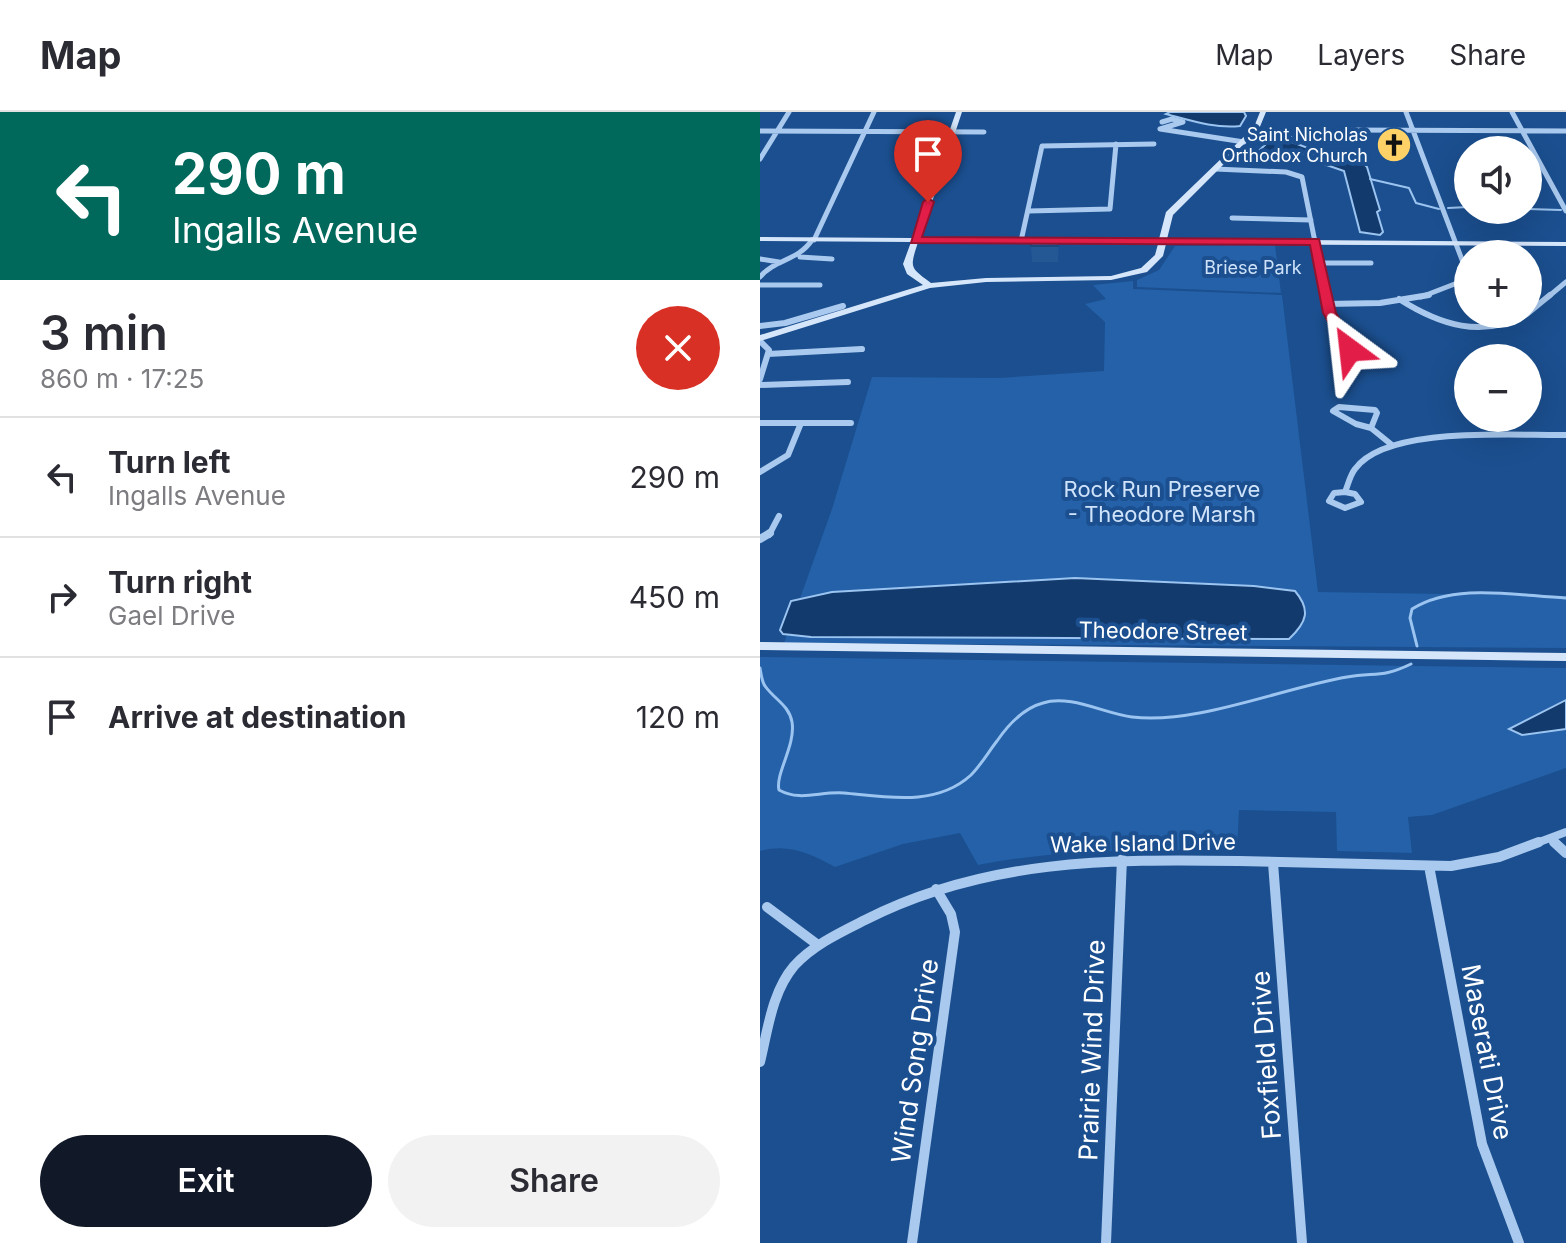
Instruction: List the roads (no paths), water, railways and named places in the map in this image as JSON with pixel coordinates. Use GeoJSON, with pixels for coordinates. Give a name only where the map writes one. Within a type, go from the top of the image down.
{"type":"FeatureCollection","features":[{"type":"Feature","properties":{"kind":"street"},"geometry":{"type":"LineString","coordinates":[[760,159],[789,112]]}},
{"type":"Feature","properties":{"kind":"street"},"geometry":{"type":"LineString","coordinates":[[800,257],[813,240],[874,112]]}},
{"type":"Feature","properties":{"kind":"street"},"geometry":{"type":"LineString","coordinates":[[929,286],[910,272],[907,264],[959,112]]}},
{"type":"Feature","properties":{"kind":"street"},"geometry":{"type":"LineString","coordinates":[[760,340],[929,286],[986,280],[1093,280],[1144,270],[1159,256],[1169,214],[1244,142],[1261,123],[1263,112]]}},
{"type":"Feature","properties":{"kind":"street"},"geometry":{"type":"LineString","coordinates":[[1406,112],[1456,240]]}},
{"type":"Feature","properties":{"kind":"street"},"geometry":{"type":"LineString","coordinates":[[1512,112],[1566,211]]}},
{"type":"Feature","properties":{"kind":"street"},"geometry":{"type":"LineString","coordinates":[[1162,122],[1172,119],[1183,122],[1160,129],[1244,142]]}},
{"type":"Feature","properties":{"kind":"street"},"geometry":{"type":"LineString","coordinates":[[1168,126],[1225,136]]}},
{"type":"Feature","properties":{"kind":"street"},"geometry":{"type":"LineString","coordinates":[[1346,130],[1566,131]]}},
{"type":"Feature","properties":{"kind":"street"},"geometry":{"type":"LineString","coordinates":[[760,131],[984,132]]}},
{"type":"Feature","properties":{"kind":"street"},"geometry":{"type":"LineString","coordinates":[[1029,211],[1110,209],[1116,144]]}},
{"type":"Feature","properties":{"kind":"street"},"geometry":{"type":"LineString","coordinates":[[1021,241],[1042,146],[1154,144]]}},
{"type":"Feature","properties":{"kind":"street"},"geometry":{"type":"LineString","coordinates":[[1215,169],[1286,172],[1302,177],[1329,313],[1350,350]]}},
{"type":"Feature","properties":{"kind":"street"},"geometry":{"type":"LineString","coordinates":[[1232,218],[1311,220]]}},
{"type":"Feature","properties":{"kind":"street"},"geometry":{"type":"LineString","coordinates":[[760,239],[1454,243]]}},
{"type":"Feature","properties":{"kind":"street"},"geometry":{"type":"LineString","coordinates":[[1542,244],[1566,244]]}},
{"type":"Feature","properties":{"kind":"street"},"geometry":{"type":"LineString","coordinates":[[760,277],[767,268],[800,257],[832,259]]}},
{"type":"Feature","properties":{"kind":"street"},"geometry":{"type":"LineString","coordinates":[[760,259],[780,262]]}},
{"type":"Feature","properties":{"kind":"street"},"geometry":{"type":"LineString","coordinates":[[1320,263],[1371,263]]}},
{"type":"Feature","properties":{"kind":"street"},"geometry":{"type":"LineString","coordinates":[[1542,302],[1566,282]]}},
{"type":"Feature","properties":{"kind":"street"},"geometry":{"type":"LineString","coordinates":[[760,285],[820,285]]}},
{"type":"Feature","properties":{"kind":"street"},"geometry":{"type":"LineString","coordinates":[[1327,304],[1399,299],[1454,287]]}},
{"type":"Feature","properties":{"kind":"street"},"geometry":{"type":"LineString","coordinates":[[1399,299],[1434,321],[1454,326]]}},
{"type":"Feature","properties":{"kind":"street"},"geometry":{"type":"LineString","coordinates":[[760,326],[785,323],[843,306]]}},
{"type":"Feature","properties":{"kind":"street"},"geometry":{"type":"LineString","coordinates":[[760,340],[767,346],[768,354],[760,379]]}},
{"type":"Feature","properties":{"kind":"street"},"geometry":{"type":"LineString","coordinates":[[768,354],[862,349]]}},
{"type":"Feature","properties":{"kind":"street"},"geometry":{"type":"LineString","coordinates":[[760,385],[848,382]]}},
{"type":"Feature","properties":{"kind":"street"},"geometry":{"type":"LineString","coordinates":[[1371,428],[1377,413],[1375,410],[1339,407],[1333,411],[1356,424],[1371,428],[1392,445]]}},
{"type":"Feature","properties":{"kind":"street"},"geometry":{"type":"LineString","coordinates":[[760,423],[851,423]]}},
{"type":"Feature","properties":{"kind":"street"},"geometry":{"type":"LineString","coordinates":[[760,472],[788,455],[801,423]]}},
{"type":"Feature","properties":{"kind":"street"},"geometry":{"type":"LineString","coordinates":[[1345,492],[1351,472],[1360,461],[1392,445],[1429,438],[1566,435]]}},
{"type":"Feature","properties":{"kind":"street"},"geometry":{"type":"LineString","coordinates":[[760,539],[769,536],[779,516]]}},
{"type":"Feature","properties":{"kind":"street","name":"Theodore Street"},"geometry":{"type":"LineString","coordinates":[[760,646],[1566,657]]}},
{"type":"Feature","properties":{"kind":"street","name":"Wake Island Drive"},"geometry":{"type":"LineString","coordinates":[[760,1062],[786,976],[800,959],[818,945],[891,907],[936,889],[1020,868],[1069,861],[1122,859],[1429,866],[1484,861],[1566,832]]}},
{"type":"Feature","properties":{"kind":"street"},"geometry":{"type":"LineString","coordinates":[[1551,839],[1566,853]]}},
{"type":"Feature","properties":{"kind":"street","name":"Prairie Wind Drive"},"geometry":{"type":"LineString","coordinates":[[1106,1243],[1122,859]]}},
{"type":"Feature","properties":{"kind":"street","name":"Foxfield Drive"},"geometry":{"type":"LineString","coordinates":[[1273,863],[1302,1243]]}},
{"type":"Feature","properties":{"kind":"street","name":"Maserati Drive"},"geometry":{"type":"LineString","coordinates":[[1429,866],[1482,1144],[1519,1243]]}},
{"type":"Feature","properties":{"kind":"street","name":"Wind Song Drive"},"geometry":{"type":"LineString","coordinates":[[912,1243],[955,932],[951,914],[936,889]]}},
{"type":"Feature","properties":{"kind":"street"},"geometry":{"type":"LineString","coordinates":[[767,907],[818,945]]}},
{"type":"Feature","properties":{"kind":"waterway"},"geometry":{"type":"LineString","coordinates":[[1308,153],[1318,155]]}},
{"type":"Feature","properties":{"kind":"waterway"},"geometry":{"type":"LineString","coordinates":[[1370,179],[1409,188],[1416,203],[1439,209]]}},
{"type":"Feature","properties":{"kind":"waterway"},"geometry":{"type":"LineString","coordinates":[[1448,208],[1454,208]]}},
{"type":"Feature","properties":{"kind":"waterway"},"geometry":{"type":"LineString","coordinates":[[1542,209],[1561,210]]}},
{"type":"Feature","properties":{"kind":"waterway"},"geometry":{"type":"LineString","coordinates":[[1417,646],[1410,618],[1412,609],[1429,601],[1467,593],[1566,598]]}},
{"type":"Feature","properties":{"kind":"waterway"},"geometry":{"type":"LineString","coordinates":[[760,668],[764,684],[785,707],[792,722],[779,790],[795,795],[835,793],[910,798],[942,792],[957,785],[975,771],[1017,718],[1043,703],[1064,701],[1132,717],[1183,716],[1322,682],[1385,673],[1411,664]]}},
{"type":"Feature","properties":{"kind":"place","name":"Saint Nicholas Orthodox Church"},"geometry":{"type":"Point","coordinates":[1394,145]}},
{"type":"Feature","properties":{"kind":"park label","name":"Briese Park"},"geometry":{"type":"Point","coordinates":[1253,268]}},
{"type":"Feature","properties":{"kind":"park label","name":"Rock Run Preserve - Theodore Marsh"},"geometry":{"type":"Point","coordinates":[1162,502]}}]}
